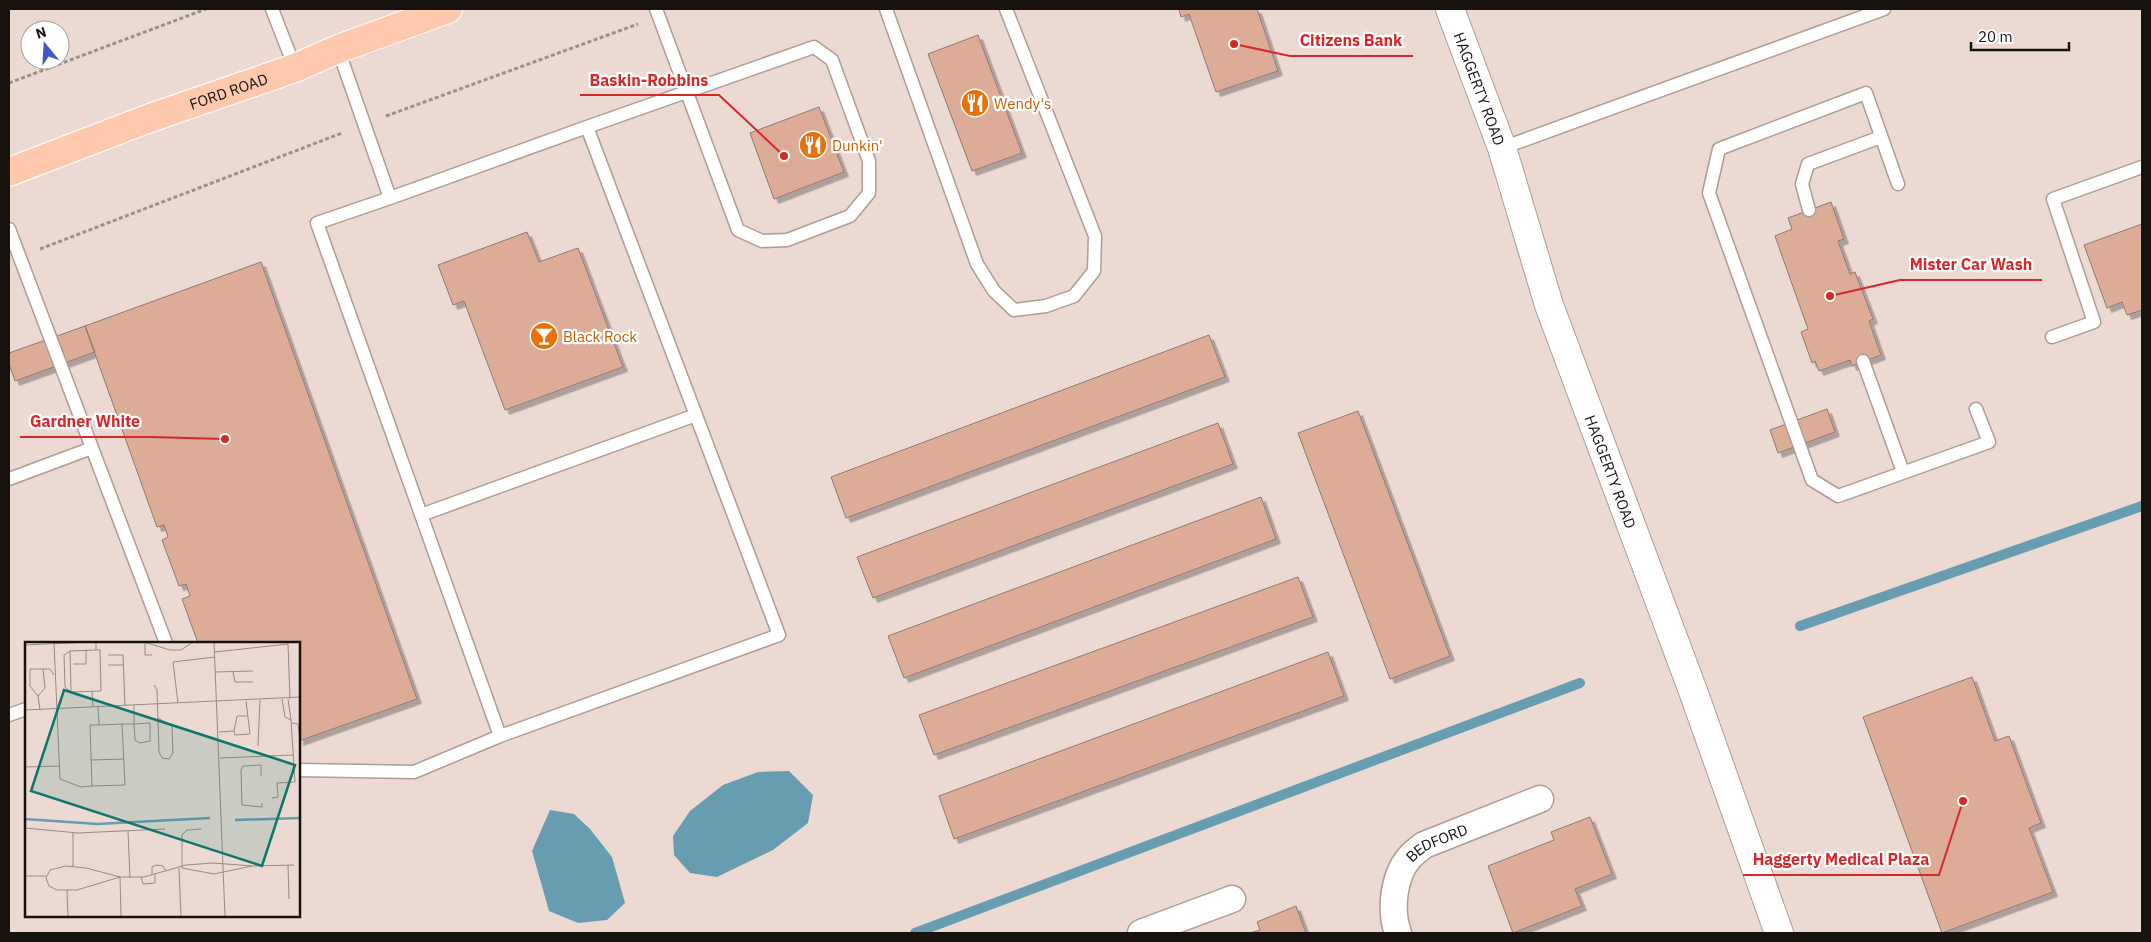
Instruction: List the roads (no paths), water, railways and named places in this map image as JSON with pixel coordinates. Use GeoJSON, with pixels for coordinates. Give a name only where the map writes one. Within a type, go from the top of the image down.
{"type":"FeatureCollection","features":[{"type":"Feature","properties":{"kind":"main road","name":"FORD ROAD"},"geometry":{"type":"LineString","coordinates":[[9,172],[150,118],[295,68],[338,49],[448,9]]}},
{"type":"Feature","properties":{"kind":"main road","name":"HAGGERTY ROAD"},"geometry":{"type":"LineString","coordinates":[[1450,9],[1502,148],[1549,305],[1690,681],[1779,933]]}},
{"type":"Feature","properties":{"kind":"street","name":"BEDFORD"},"geometry":{"type":"LineString","coordinates":[[1398,933],[1394,921],[1394,895],[1400,872],[1409,858],[1424,845],[1540,799]]}},
{"type":"Feature","properties":{"kind":"street"},"geometry":{"type":"LineString","coordinates":[[1141,933],[1232,899]]}},
{"type":"Feature","properties":{"kind":"lane"},"geometry":{"type":"LineString","coordinates":[[272,9],[295,68]]}},
{"type":"Feature","properties":{"kind":"lane"},"geometry":{"type":"LineString","coordinates":[[500,736],[317,223],[687,93],[814,46],[832,60],[869,162],[869,193],[850,216],[787,240],[762,241],[738,230],[687,93],[656,9]]}},
{"type":"Feature","properties":{"kind":"lane"},"geometry":{"type":"LineString","coordinates":[[886,9],[977,264],[994,291],[1014,310],[1046,306],[1074,296],[1094,271],[1095,236],[1006,9]]}},
{"type":"Feature","properties":{"kind":"lane"},"geometry":{"type":"LineString","coordinates":[[1502,148],[1884,9]]}},
{"type":"Feature","properties":{"kind":"lane"},"geometry":{"type":"LineString","coordinates":[[338,49],[390,198]]}},
{"type":"Feature","properties":{"kind":"lane"},"geometry":{"type":"LineString","coordinates":[[1898,184],[1866,94],[1719,149],[1709,193],[1812,480],[1838,496],[1989,442],[1976,409]]}},
{"type":"Feature","properties":{"kind":"lane"},"geometry":{"type":"LineString","coordinates":[[300,770],[414,772],[500,736],[779,635],[587,127]]}},
{"type":"Feature","properties":{"kind":"lane"},"geometry":{"type":"LineString","coordinates":[[1809,210],[1802,184],[1808,164],[1881,137]]}},
{"type":"Feature","properties":{"kind":"lane"},"geometry":{"type":"LineString","coordinates":[[2052,337],[2094,322],[2053,199],[2142,167]]}},
{"type":"Feature","properties":{"kind":"lane"},"geometry":{"type":"LineString","coordinates":[[9,229],[166,642]]}},
{"type":"Feature","properties":{"kind":"lane"},"geometry":{"type":"LineString","coordinates":[[1863,361],[1903,472]]}},
{"type":"Feature","properties":{"kind":"lane"},"geometry":{"type":"LineString","coordinates":[[421,515],[696,415]]}},
{"type":"Feature","properties":{"kind":"lane"},"geometry":{"type":"LineString","coordinates":[[9,479],[92,448]]}},
{"type":"Feature","properties":{"kind":"lane"},"geometry":{"type":"LineString","coordinates":[[9,715],[25,709]]}},
{"type":"Feature","properties":{"kind":"water"},"geometry":{"type":"Polygon","coordinates":[[[789,771],[813,795],[808,823],[773,850],[717,877],[690,873],[674,855],[673,836],[690,811],[723,785],[758,772],[789,771]]]}},
{"type":"Feature","properties":{"kind":"water"},"geometry":{"type":"Polygon","coordinates":[[[550,810],[574,814],[590,829],[612,857],[625,903],[607,920],[578,923],[549,911],[532,851],[550,810]]]}},
{"type":"Feature","properties":{"kind":"waterway"},"geometry":{"type":"LineString","coordinates":[[1800,626],[2142,506]]}},
{"type":"Feature","properties":{"kind":"waterway"},"geometry":{"type":"LineString","coordinates":[[915,933],[1580,683]]}},
{"type":"Feature","properties":{"kind":"place","name":"Citizens Bank"},"geometry":{"type":"Point","coordinates":[1234,44]}},
{"type":"Feature","properties":{"kind":"place","name":"Wendy's"},"geometry":{"type":"Point","coordinates":[975,103]}},
{"type":"Feature","properties":{"kind":"place","name":"Dunkin'"},"geometry":{"type":"Point","coordinates":[813,145]}},
{"type":"Feature","properties":{"kind":"place","name":"Baskin-Robbins"},"geometry":{"type":"Point","coordinates":[784,156]}},
{"type":"Feature","properties":{"kind":"place","name":"Mister Car Wash"},"geometry":{"type":"Point","coordinates":[1830,296]}},
{"type":"Feature","properties":{"kind":"place","name":"Black Rock"},"geometry":{"type":"Point","coordinates":[544,336]}},
{"type":"Feature","properties":{"kind":"place","name":"Gardner White"},"geometry":{"type":"Point","coordinates":[225,439]}},
{"type":"Feature","properties":{"kind":"place","name":"Haggerty Medical Plaza"},"geometry":{"type":"Point","coordinates":[1963,801]}}]}
